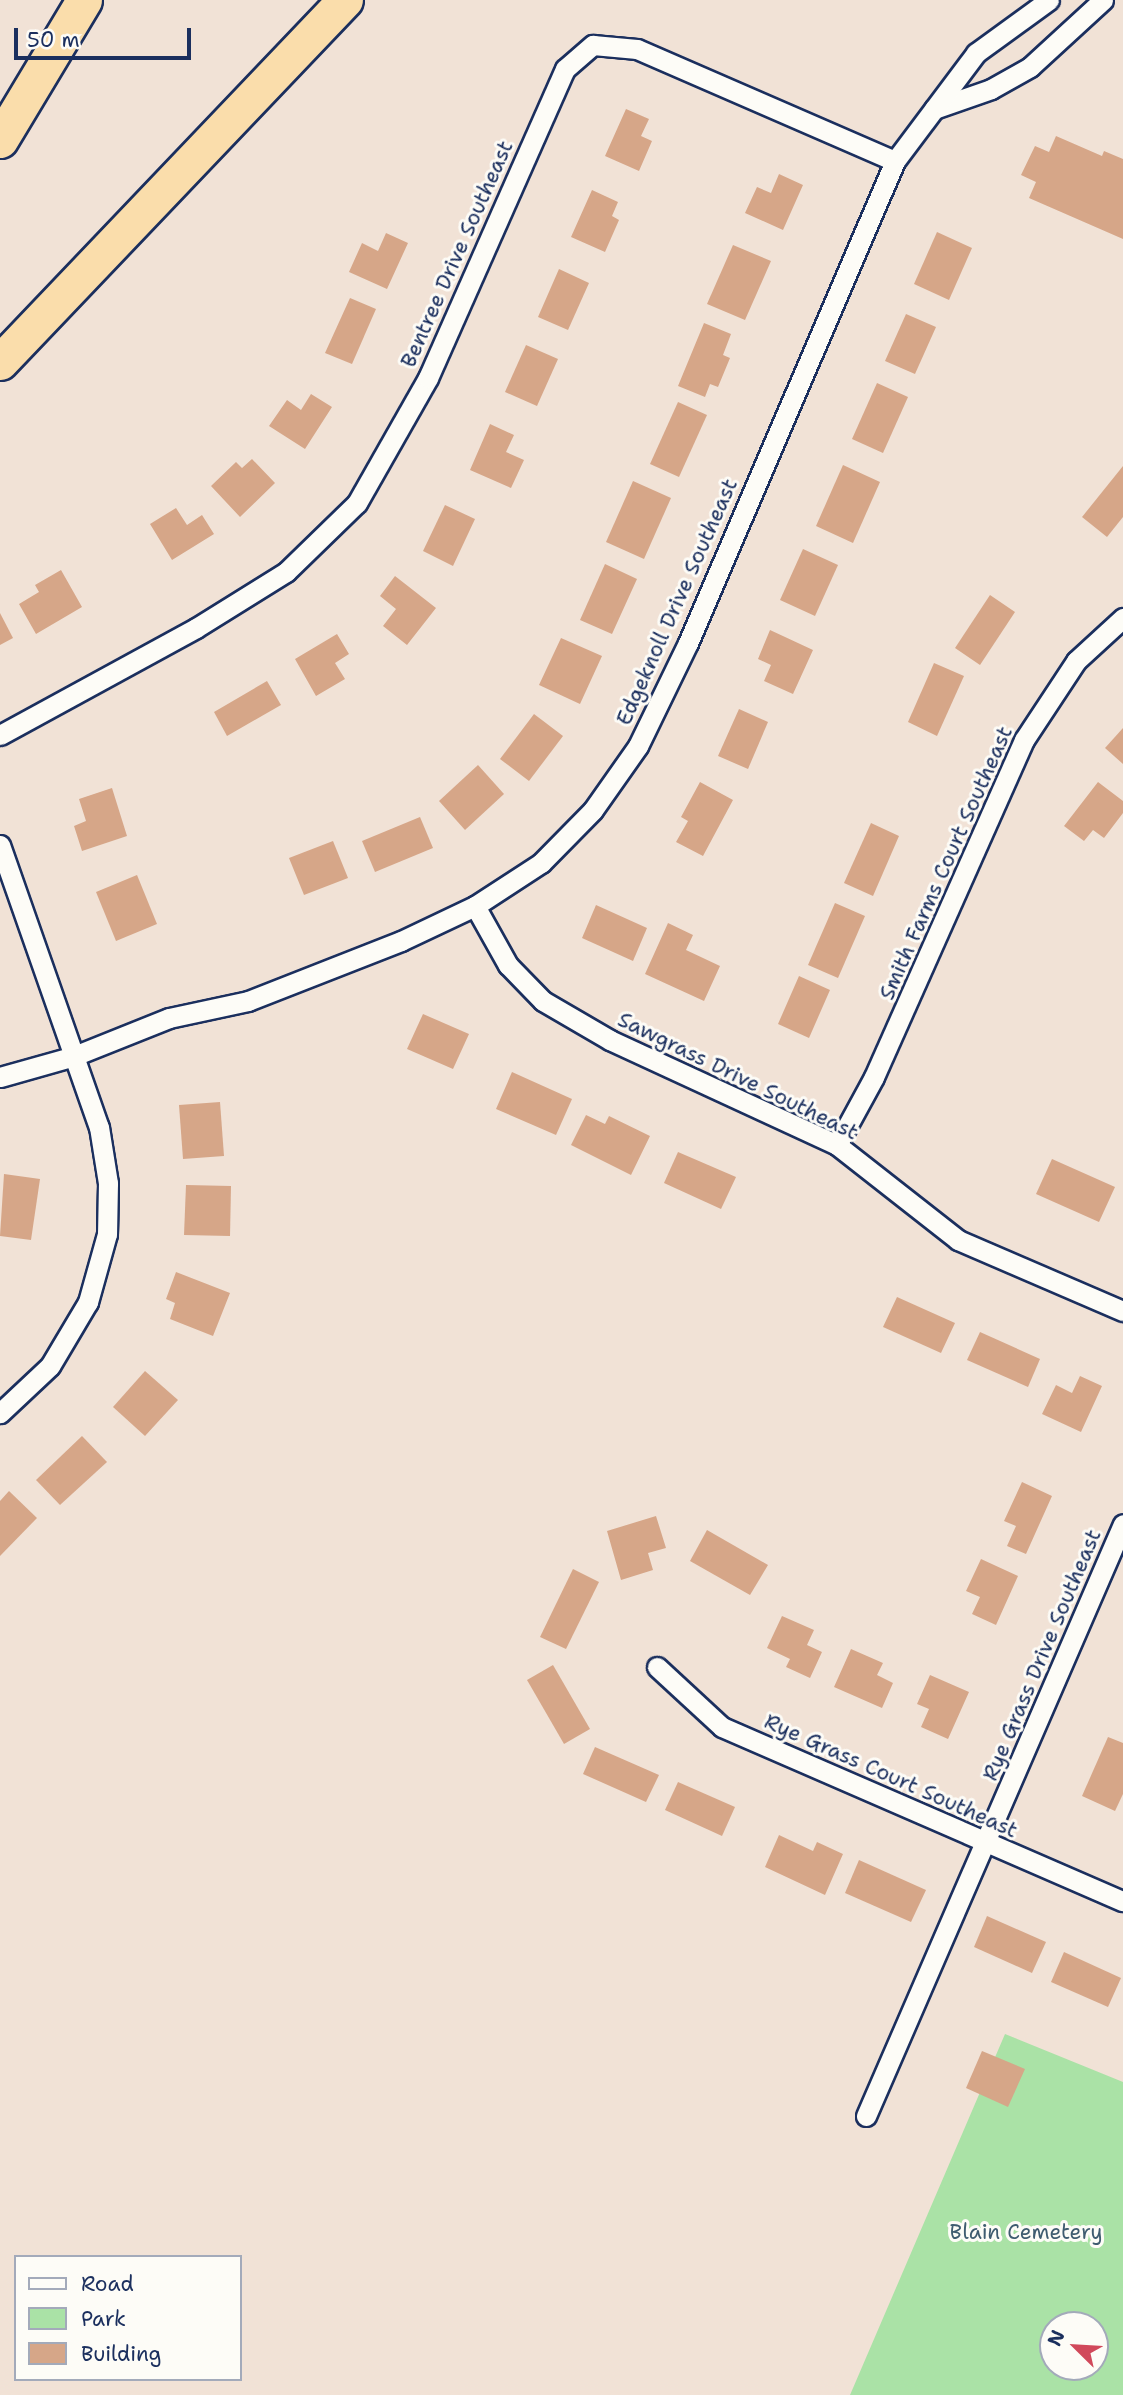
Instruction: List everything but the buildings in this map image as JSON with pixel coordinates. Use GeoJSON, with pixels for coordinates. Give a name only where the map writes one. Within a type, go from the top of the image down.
{"type":"FeatureCollection","features":[{"type":"Feature","properties":{"kind":"highway"},"geometry":{"type":"LineString","coordinates":[[0,140],[84,0]]}},
{"type":"Feature","properties":{"kind":"highway"},"geometry":{"type":"LineString","coordinates":[[281,63],[332,0]]}},
{"type":"Feature","properties":{"kind":"highway"},"geometry":{"type":"LineString","coordinates":[[0,362],[281,63],[345,0]]}},
{"type":"Feature","properties":{"kind":"street","name":"Edgeknoll Drive Southeast"},"geometry":{"type":"LineString","coordinates":[[0,1077],[74,1056],[169,1018],[248,1001],[401,942],[475,906],[541,863],[593,810],[638,746],[688,643],[895,161],[976,53],[1049,0]]}},
{"type":"Feature","properties":{"kind":"street"},"geometry":{"type":"LineString","coordinates":[[933,109],[991,89],[1030,67],[1103,0]]}},
{"type":"Feature","properties":{"kind":"street","name":"Bentree Drive Southeast"},"geometry":{"type":"LineString","coordinates":[[0,735],[106,674],[196,628],[286,572],[358,503],[428,378],[565,69],[593,45],[637,49],[895,161]]}},
{"type":"Feature","properties":{"kind":"street","name":"Smith Farms Court Southeast"},"geometry":{"type":"LineString","coordinates":[[837,1145],[874,1077],[1024,740],[1076,661],[1123,618]]}},
{"type":"Feature","properties":{"kind":"street"},"geometry":{"type":"LineString","coordinates":[[0,845],[99,1128],[108,1183],[107,1234],[88,1302],[50,1366],[0,1412]]}},
{"type":"Feature","properties":{"kind":"street","name":"Sawgrass Drive Southeast"},"geometry":{"type":"LineString","coordinates":[[475,906],[508,965],[543,1001],[610,1040],[837,1145],[958,1240],[1123,1311]]}},
{"type":"Feature","properties":{"kind":"street","name":"Rye Grass Drive Southeast"},"geometry":{"type":"LineString","coordinates":[[866,2116],[1123,1524]]}},
{"type":"Feature","properties":{"kind":"street","name":"Rye Grass Court Southeast"},"geometry":{"type":"LineString","coordinates":[[657,1667],[722,1727],[1123,1901]]}},
{"type":"Feature","properties":{"kind":"green space","name":"Blain Cemetery"},"geometry":{"type":"Polygon","coordinates":[[[1005,2034],[1123,2082],[1123,2395],[850,2395],[1005,2034]]]}}]}
